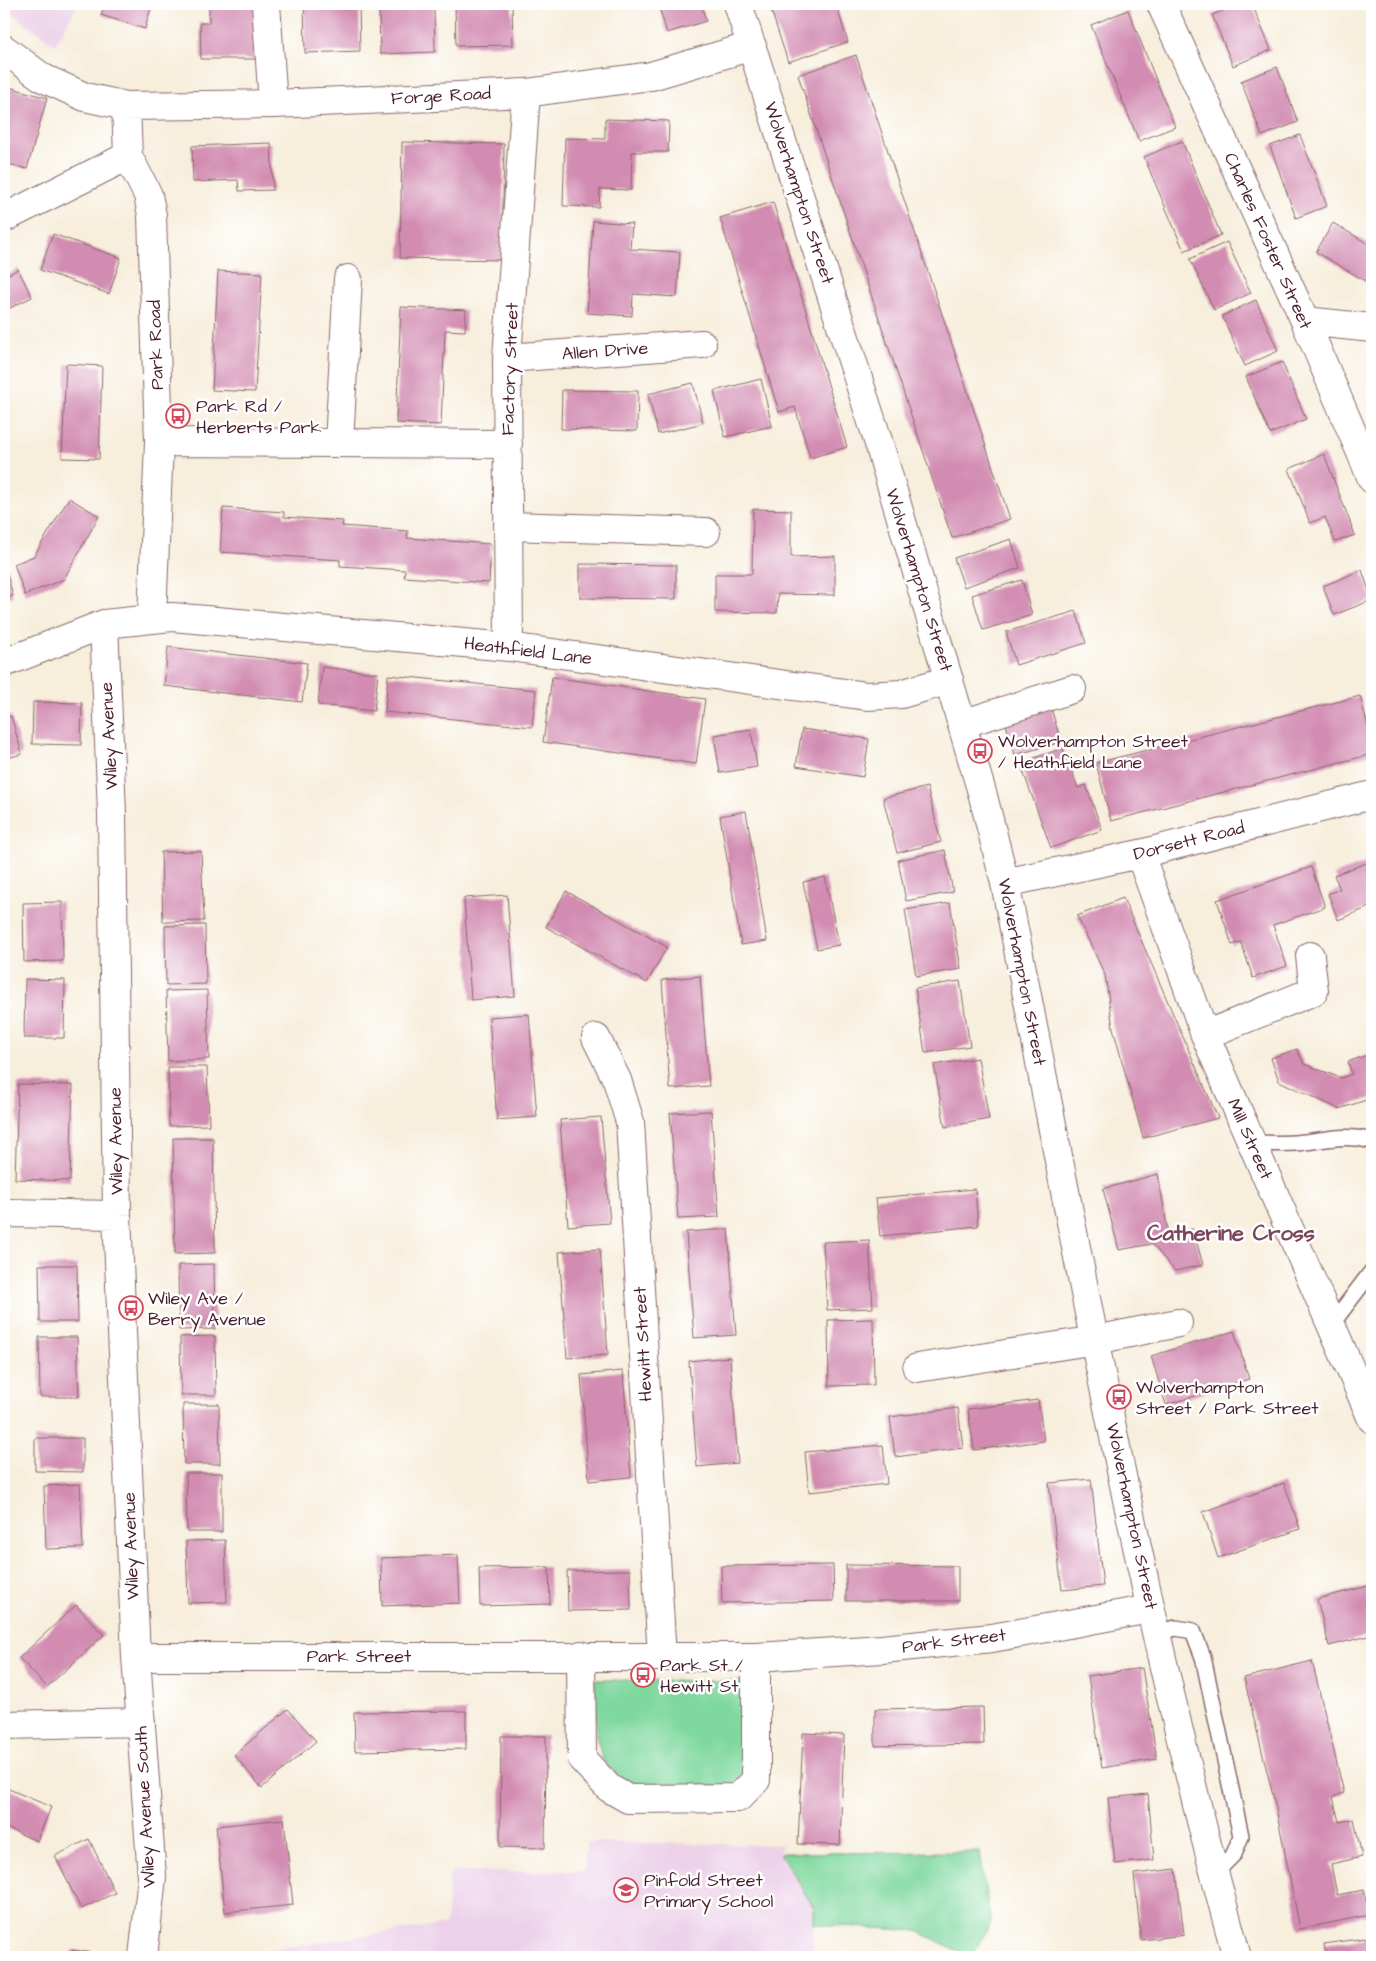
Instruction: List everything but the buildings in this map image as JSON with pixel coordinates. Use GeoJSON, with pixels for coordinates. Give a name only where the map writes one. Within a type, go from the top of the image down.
{"type":"FeatureCollection","features":[{"type":"Feature","properties":{"kind":"street"},"geometry":{"type":"LineString","coordinates":[[266,4],[272,104]]}},
{"type":"Feature","properties":{"kind":"street","name":"Wolverhampton Street"},"geometry":{"type":"LineString","coordinates":[[738,4],[880,447],[962,724],[1004,883],[1153,1621],[1214,1874],[1237,1957]]}},
{"type":"Feature","properties":{"kind":"street","name":"Charles Foster Street"},"geometry":{"type":"LineString","coordinates":[[1161,4],[1305,321],[1372,479]]}},
{"type":"Feature","properties":{"kind":"street","name":"Forge Road"},"geometry":{"type":"LineString","coordinates":[[4,49],[43,78],[85,96],[126,106],[272,104],[526,93],[651,76],[752,46]]}},
{"type":"Feature","properties":{"kind":"street","name":"Factory Street"},"geometry":{"type":"LineString","coordinates":[[509,647],[507,358],[526,93]]}},
{"type":"Feature","properties":{"kind":"street","name":"Park Road"},"geometry":{"type":"LineString","coordinates":[[126,106],[128,156],[148,195],[152,215],[159,442],[152,618]]}},
{"type":"Feature","properties":{"kind":"street"},"geometry":{"type":"LineString","coordinates":[[4,218],[128,156]]}},
{"type":"Feature","properties":{"kind":"street"},"geometry":{"type":"LineString","coordinates":[[339,443],[348,279]]}},
{"type":"Feature","properties":{"kind":"street"},"geometry":{"type":"LineString","coordinates":[[1305,321],[1372,328]]}},
{"type":"Feature","properties":{"kind":"street","name":"Allen Drive"},"geometry":{"type":"LineString","coordinates":[[507,358],[702,344]]}},
{"type":"Feature","properties":{"kind":"street"},"geometry":{"type":"LineString","coordinates":[[159,442],[508,444]]}},
{"type":"Feature","properties":{"kind":"street"},"geometry":{"type":"LineString","coordinates":[[508,526],[706,532]]}},
{"type":"Feature","properties":{"kind":"street","name":"Heathfield Lane"},"geometry":{"type":"LineString","coordinates":[[4,663],[104,624],[172,617],[509,647],[867,696],[901,694],[949,680]]}},
{"type":"Feature","properties":{"kind":"street","name":"Wiley Avenue"},"geometry":{"type":"LineString","coordinates":[[104,624],[112,813],[117,1215],[136,1657]]}},
{"type":"Feature","properties":{"kind":"street"},"geometry":{"type":"LineString","coordinates":[[962,724],[1072,690]]}},
{"type":"Feature","properties":{"kind":"street","name":"Dorsett Road"},"geometry":{"type":"LineString","coordinates":[[1004,883],[1140,854],[1372,795]]}},
{"type":"Feature","properties":{"kind":"street","name":"Mill Street"},"geometry":{"type":"LineString","coordinates":[[1140,854],[1205,1035],[1372,1419]]}},
{"type":"Feature","properties":{"kind":"street"},"geometry":{"type":"LineString","coordinates":[[1205,1035],[1314,991],[1310,956]]}},
{"type":"Feature","properties":{"kind":"street","name":"Hewitt Street"},"geometry":{"type":"LineString","coordinates":[[596,1038],[617,1080],[630,1122],[662,1657]]}},
{"type":"Feature","properties":{"kind":"street"},"geometry":{"type":"LineString","coordinates":[[4,1213],[117,1215]]}},
{"type":"Feature","properties":{"kind":"street"},"geometry":{"type":"LineString","coordinates":[[917,1368],[1096,1340],[1178,1323]]}},
{"type":"Feature","properties":{"kind":"street","name":"Park Street"},"geometry":{"type":"LineString","coordinates":[[136,1657],[582,1655],[756,1657],[882,1649],[1153,1621]]}},
{"type":"Feature","properties":{"kind":"street"},"geometry":{"type":"LineString","coordinates":[[582,1655],[582,1759],[609,1788],[628,1799],[738,1798],[756,1780],[756,1657]]}},
{"type":"Feature","properties":{"kind":"street","name":"Wiley Avenue South"},"geometry":{"type":"LineString","coordinates":[[136,1657],[152,1877],[143,1957]]}},
{"type":"Feature","properties":{"kind":"street"},"geometry":{"type":"LineString","coordinates":[[4,1725],[141,1722]]}},
{"type":"Feature","properties":{"kind":"lane"},"geometry":{"type":"LineString","coordinates":[[1252,1143],[1296,1143],[1330,1137],[1358,1137],[1372,1141]]}},
{"type":"Feature","properties":{"kind":"lane"},"geometry":{"type":"LineString","coordinates":[[1331,1325],[1372,1271]]}},
{"type":"Feature","properties":{"kind":"lane"},"geometry":{"type":"LineString","coordinates":[[1153,1621],[1193,1631],[1203,1657],[1241,1836],[1234,1854],[1214,1874]]}},
{"type":"Feature","properties":{"kind":"shaded area"},"geometry":{"type":"Polygon","coordinates":[[[4,4],[78,4],[55,45],[4,8],[4,4]]]}},
{"type":"Feature","properties":{"kind":"shaded area","name":"Pinfold Street Primary School"},"geometry":{"type":"Polygon","coordinates":[[[586,1842],[781,1845],[780,1853],[814,1908],[813,1957],[220,1957],[446,1924],[450,1872],[584,1871],[586,1842]]]}},
{"type":"Feature","properties":{"kind":"green space"},"geometry":{"type":"Polygon","coordinates":[[[595,1680],[741,1681],[743,1776],[730,1788],[625,1782],[604,1762],[597,1740],[595,1680]]]}},
{"type":"Feature","properties":{"kind":"green space"},"geometry":{"type":"Polygon","coordinates":[[[979,1852],[991,1923],[971,1957],[917,1931],[814,1924],[814,1908],[780,1853],[979,1852]]]}},
{"type":"Feature","properties":{"kind":"place","name":"Park Rd / Herberts Park"},"geometry":{"type":"Point","coordinates":[178,416]}},
{"type":"Feature","properties":{"kind":"place","name":"Wolverhampton Street / Heathfield Lane"},"geometry":{"type":"Point","coordinates":[980,751]}},
{"type":"Feature","properties":{"kind":"place","name":"Wiley Ave / Berry Avenue"},"geometry":{"type":"Point","coordinates":[131,1308]}},
{"type":"Feature","properties":{"kind":"place","name":"Wolverhampton Street / Park Street"},"geometry":{"type":"Point","coordinates":[1119,1397]}},
{"type":"Feature","properties":{"kind":"place","name":"Park St / Hewitt St"},"geometry":{"type":"Point","coordinates":[643,1675]}},
{"type":"Feature","properties":{"kind":"place","name":"Pinfold Street Primary School"},"geometry":{"type":"Point","coordinates":[626,1890]}},
{"type":"Feature","properties":{"kind":"district","name":"Catherine Cross"},"geometry":{"type":"Point","coordinates":[1231,1233]}}]}
